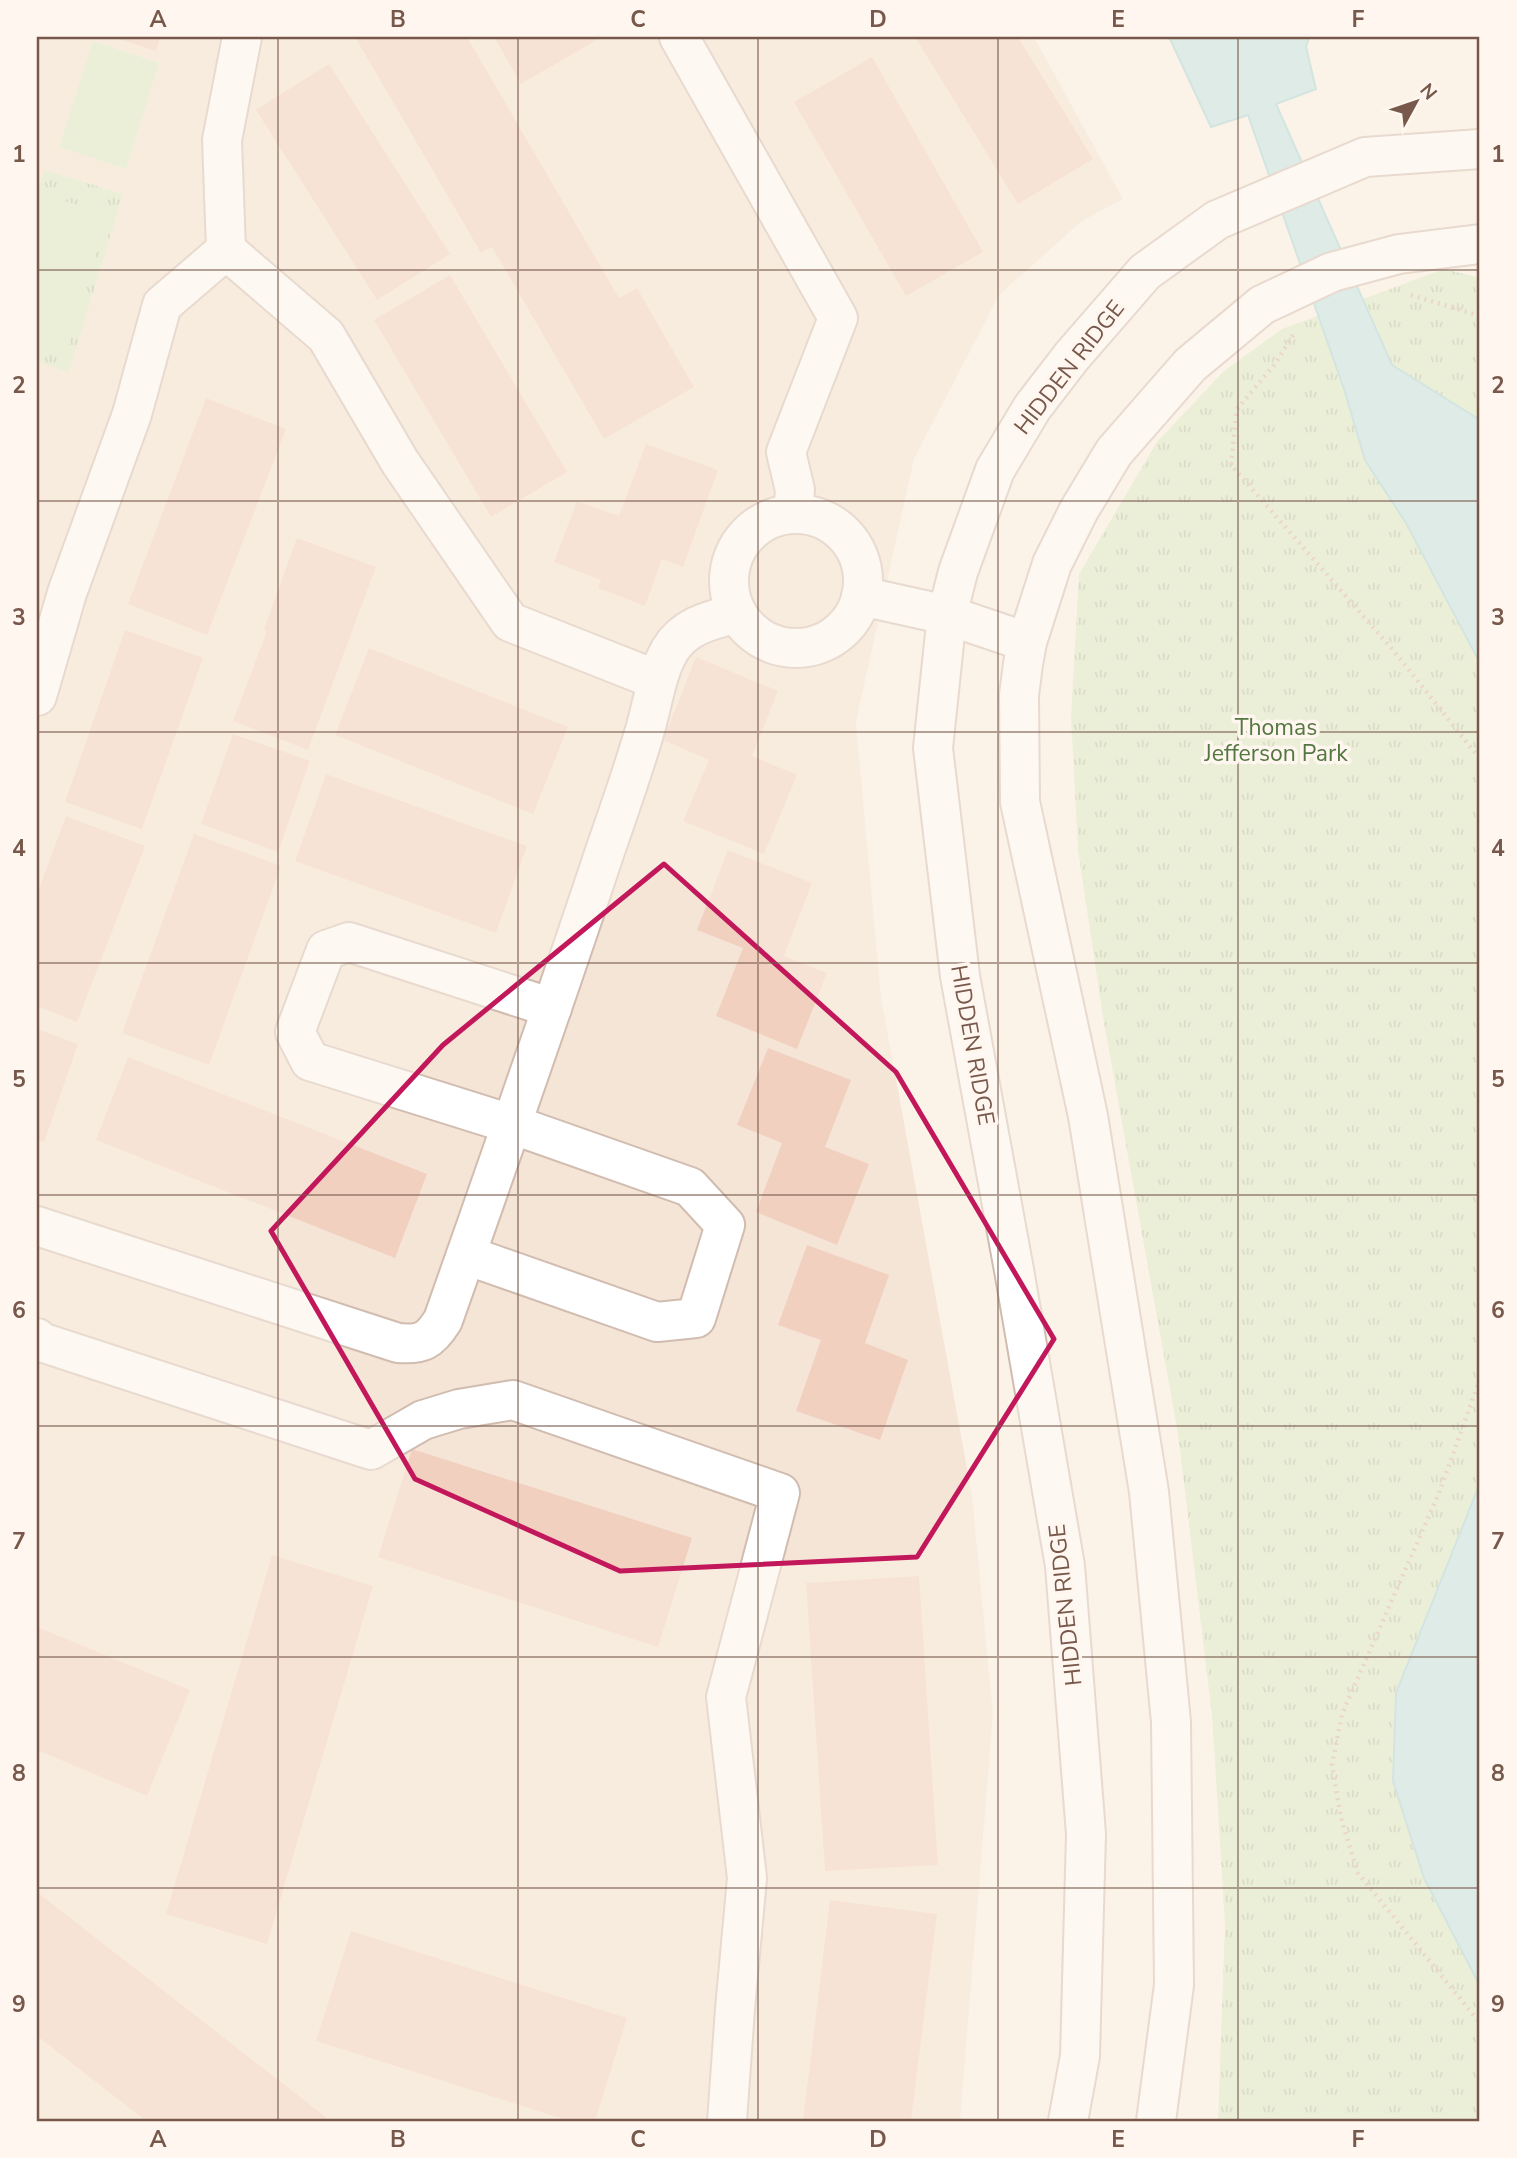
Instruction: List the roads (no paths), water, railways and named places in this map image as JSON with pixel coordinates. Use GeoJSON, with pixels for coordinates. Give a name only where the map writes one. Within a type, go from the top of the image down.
{"type":"FeatureCollection","features":[{"type":"Feature","properties":{"kind":"street"},"geometry":{"type":"LineString","coordinates":[[242,37],[222,140],[226,250],[327,336],[400,461],[510,622],[657,680]]}},
{"type":"Feature","properties":{"kind":"street"},"geometry":{"type":"LineString","coordinates":[[679,37],[838,318],[786,452],[795,490],[793,514]]}},
{"type":"Feature","properties":{"kind":"street","name":"HIDDEN RIDGE"},"geometry":{"type":"LineString","coordinates":[[1068,2121],[1080,2056],[1086,1834],[1065,1566],[1017,1284],[960,976],[933,747],[947,615],[958,572],[995,470],[1032,408],[1072,356],[1145,272],[1217,220],[1365,157],[1480,149]]}},
{"type":"Feature","properties":{"kind":"street"},"geometry":{"type":"LineString","coordinates":[[1156,2121],[1174,1984],[1171,1722],[1149,1492],[1088,1115],[1020,802],[1019,695],[1027,642],[1052,564],[1079,510],[1114,452],[1190,365],[1262,305],[1332,272],[1399,254],[1480,244]]}},
{"type":"Feature","properties":{"kind":"street"},"geometry":{"type":"LineString","coordinates":[[37,696],[67,593],[132,414],[162,305],[226,250]]}},
{"type":"Feature","properties":{"kind":"street"},"geometry":{"type":"LineString","coordinates":[[808,514],[827,521],[843,533],[856,549],[863,568],[864,588],[861,596],[858,608],[847,625],[831,638],[813,646],[793,648],[776,645],[747,627],[737,613],[731,597],[731,564],[739,545],[752,530],[769,519],[808,514]]}},
{"type":"Feature","properties":{"kind":"street"},"geometry":{"type":"LineString","coordinates":[[861,596],[947,615],[1027,642]]}},
{"type":"Feature","properties":{"kind":"street"},"geometry":{"type":"LineString","coordinates":[[37,1226],[398,1343],[416,1344],[433,1335],[443,1320],[552,1008],[639,750],[657,680],[671,649],[685,631],[737,613]]}},
{"type":"Feature","properties":{"kind":"street"},"geometry":{"type":"LineString","coordinates":[[466,1255],[657,1322],[696,1318],[725,1225],[690,1187],[511,1124],[310,1061],[295,1032],[326,950],[349,942],[552,1008]]}},
{"type":"Feature","properties":{"kind":"street"},"geometry":{"type":"LineString","coordinates":[[37,1338],[41,1342],[371,1450],[423,1420],[459,1409],[513,1400],[780,1493],[726,1698],[747,1878],[727,2121]]}},
{"type":"Feature","properties":{"kind":"water"},"geometry":{"type":"Polygon","coordinates":[[[1169,37],[1309,37],[1306,47],[1316,89],[1276,104],[1392,365],[1480,420],[1480,663],[1406,523],[1365,460],[1345,392],[1248,115],[1211,127],[1169,37]]]}},
{"type":"Feature","properties":{"kind":"water"},"geometry":{"type":"Polygon","coordinates":[[[1480,1483],[1480,1986],[1424,1878],[1393,1781],[1396,1693],[1480,1483]]]}},
{"type":"Feature","properties":{"kind":"park label","name":"Thomas Jefferson Park"},"geometry":{"type":"Point","coordinates":[1276,740]}}]}
